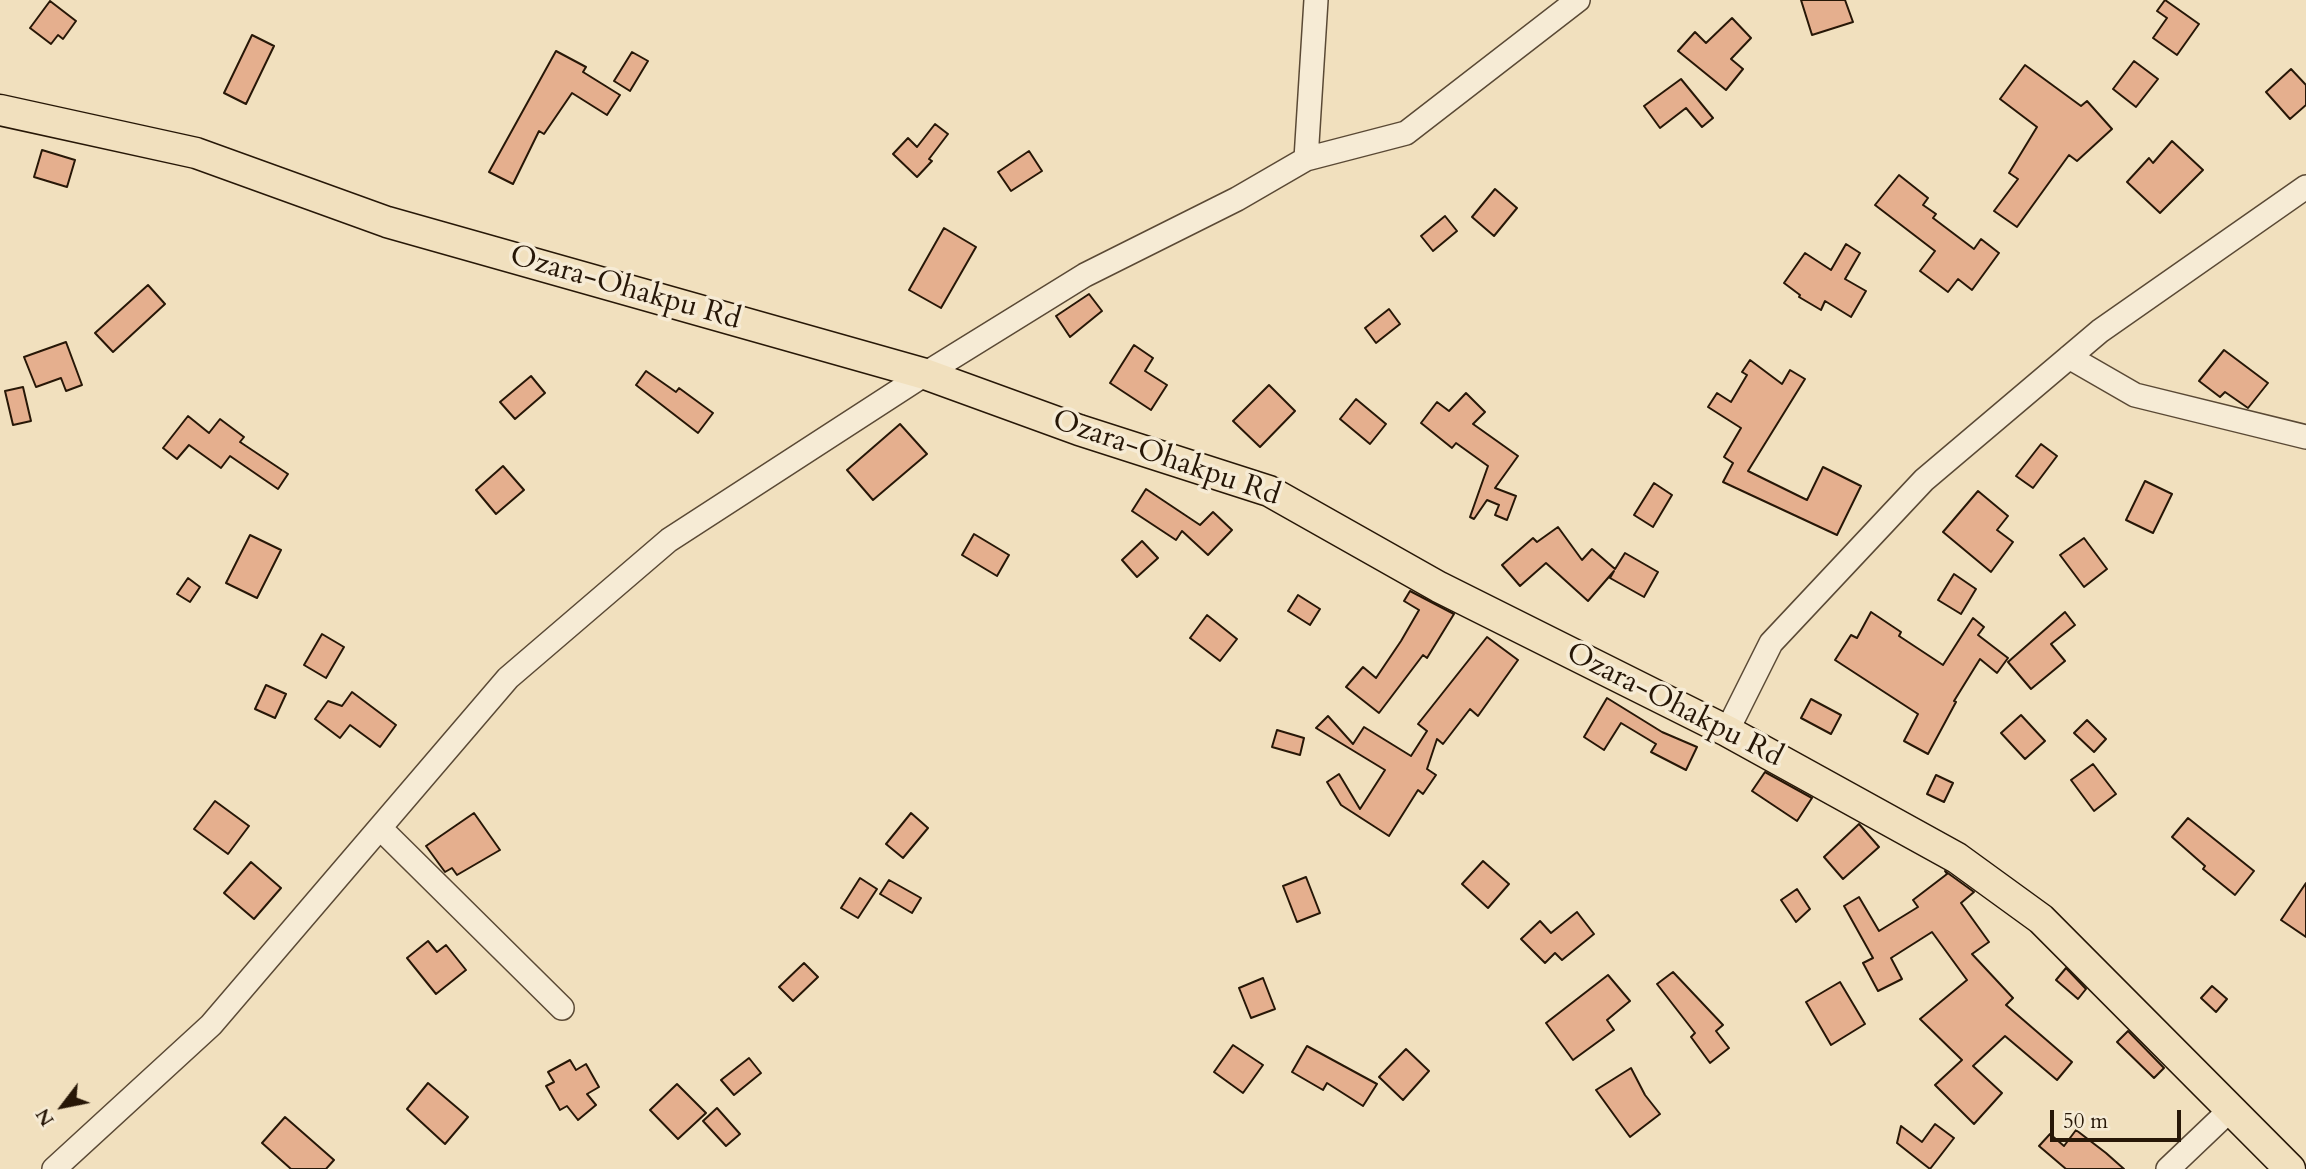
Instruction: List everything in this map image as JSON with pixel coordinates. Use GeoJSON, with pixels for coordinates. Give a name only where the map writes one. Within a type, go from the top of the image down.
{"type":"FeatureCollection","features":[{"type":"Feature","properties":{"kind":"main road","name":"Ozara-Ohakpu Rd"},"geometry":{"type":"LineString","coordinates":[[0,110],[196,153],[387,222],[925,374],[1079,429],[1269,491],[1439,587],[1727,731],[1957,858],[2041,919],[2290,1169]]}},
{"type":"Feature","properties":{"kind":"street"},"geometry":{"type":"LineString","coordinates":[[1306,159],[1315,52],[1315,0]]}},
{"type":"Feature","properties":{"kind":"street"},"geometry":{"type":"LineString","coordinates":[[61,1167],[211,1025],[508,678],[669,540],[925,374],[1085,275],[1237,199],[1306,159],[1406,133],[1578,0]]}},
{"type":"Feature","properties":{"kind":"street"},"geometry":{"type":"LineString","coordinates":[[1727,731],[1771,643],[1924,480],[2099,331],[2306,187]]}},
{"type":"Feature","properties":{"kind":"street"},"geometry":{"type":"LineString","coordinates":[[2070,357],[2135,395],[2306,437]]}},
{"type":"Feature","properties":{"kind":"street"},"geometry":{"type":"LineString","coordinates":[[380,828],[562,1009]]}},
{"type":"Feature","properties":{"kind":"street"},"geometry":{"type":"LineString","coordinates":[[2168,1169],[2230,1110]]}},
{"type":"Feature","properties":{"kind":"building"},"geometry":{"type":"Polygon","coordinates":[[[1801,0],[1845,0],[1853,22],[1812,35],[1801,0]]]}},
{"type":"Feature","properties":{"kind":"building"},"geometry":{"type":"Polygon","coordinates":[[[2165,0],[2199,24],[2177,55],[2153,38],[2167,18],[2157,11],[2165,0]]]}},
{"type":"Feature","properties":{"kind":"building"},"geometry":{"type":"Polygon","coordinates":[[[50,1],[76,21],[63,39],[58,35],[51,44],[30,28],[50,1]]]}},
{"type":"Feature","properties":{"kind":"building"},"geometry":{"type":"Polygon","coordinates":[[[1732,18],[1751,38],[1731,59],[1743,69],[1726,90],[1678,51],[1695,32],[1706,43],[1732,18]]]}},
{"type":"Feature","properties":{"kind":"building"},"geometry":{"type":"Polygon","coordinates":[[[252,35],[274,46],[246,104],[224,93],[252,35]]]}},
{"type":"Feature","properties":{"kind":"building"},"geometry":{"type":"Polygon","coordinates":[[[556,51],[586,67],[583,72],[620,95],[607,115],[572,93],[544,134],[539,131],[513,184],[489,172],[556,51]]]}},
{"type":"Feature","properties":{"kind":"building"},"geometry":{"type":"Polygon","coordinates":[[[632,52],[648,61],[630,91],[614,81],[632,52]]]}},
{"type":"Feature","properties":{"kind":"building"},"geometry":{"type":"Polygon","coordinates":[[[2134,61],[2158,79],[2136,107],[2113,89],[2134,61]]]}},
{"type":"Feature","properties":{"kind":"building"},"geometry":{"type":"Polygon","coordinates":[[[2025,65],[2081,106],[2087,101],[2112,129],[2077,161],[2069,155],[2017,227],[1994,211],[2018,179],[2009,173],[2037,127],[2000,99],[2025,65]]]}},
{"type":"Feature","properties":{"kind":"building"},"geometry":{"type":"Polygon","coordinates":[[[2291,69],[2306,85],[2306,105],[2290,119],[2266,92],[2291,69]]]}},
{"type":"Feature","properties":{"kind":"building"},"geometry":{"type":"Polygon","coordinates":[[[1681,79],[1713,118],[1702,127],[1686,108],[1660,128],[1644,106],[1681,79]]]}},
{"type":"Feature","properties":{"kind":"building"},"geometry":{"type":"Polygon","coordinates":[[[935,124],[948,134],[929,159],[932,161],[917,177],[893,154],[908,138],[917,147],[935,124]]]}},
{"type":"Feature","properties":{"kind":"building"},"geometry":{"type":"Polygon","coordinates":[[[2172,141],[2203,170],[2160,213],[2127,182],[2149,158],[2153,163],[2172,141]]]}},
{"type":"Feature","properties":{"kind":"building"},"geometry":{"type":"Polygon","coordinates":[[[42,150],[75,160],[67,187],[34,177],[42,150]]]}},
{"type":"Feature","properties":{"kind":"building"},"geometry":{"type":"Polygon","coordinates":[[[1029,151],[1042,171],[1011,191],[998,172],[1029,151]]]}},
{"type":"Feature","properties":{"kind":"building"},"geometry":{"type":"Polygon","coordinates":[[[1899,175],[1928,198],[1923,205],[1936,214],[1933,218],[1974,249],[1981,239],[1999,253],[1972,290],[1958,279],[1948,292],[1920,271],[1935,251],[1875,205],[1899,175]]]}},
{"type":"Feature","properties":{"kind":"building"},"geometry":{"type":"Polygon","coordinates":[[[1495,189],[1517,208],[1494,236],[1472,217],[1495,189]]]}},
{"type":"Feature","properties":{"kind":"building"},"geometry":{"type":"Polygon","coordinates":[[[1445,216],[1457,231],[1433,251],[1421,236],[1445,216]]]}},
{"type":"Feature","properties":{"kind":"building"},"geometry":{"type":"Polygon","coordinates":[[[944,228],[976,247],[941,308],[909,290],[944,228]]]}},
{"type":"Feature","properties":{"kind":"building"},"geometry":{"type":"Polygon","coordinates":[[[1846,244],[1860,253],[1845,279],[1866,291],[1851,317],[1825,301],[1821,310],[1799,297],[1800,295],[1784,283],[1805,253],[1831,270],[1846,244]]]}},
{"type":"Feature","properties":{"kind":"building"},"geometry":{"type":"Polygon","coordinates":[[[148,285],[165,304],[113,352],[95,333],[148,285]]]}},
{"type":"Feature","properties":{"kind":"building"},"geometry":{"type":"Polygon","coordinates":[[[1089,294],[1102,311],[1070,337],[1056,316],[1089,294]]]}},
{"type":"Feature","properties":{"kind":"building"},"geometry":{"type":"Polygon","coordinates":[[[1389,309],[1400,324],[1376,343],[1365,328],[1389,309]]]}},
{"type":"Feature","properties":{"kind":"building"},"geometry":{"type":"Polygon","coordinates":[[[66,342],[82,385],[66,391],[61,378],[36,387],[24,357],[66,342]]]}},
{"type":"Feature","properties":{"kind":"building"},"geometry":{"type":"Polygon","coordinates":[[[1134,345],[1153,358],[1145,371],[1167,385],[1151,410],[1110,383],[1134,345]]]}},
{"type":"Feature","properties":{"kind":"building"},"geometry":{"type":"Polygon","coordinates":[[[2224,350],[2268,383],[2248,408],[2225,392],[2220,397],[2199,381],[2224,350]]]}},
{"type":"Feature","properties":{"kind":"building"},"geometry":{"type":"Polygon","coordinates":[[[1750,360],[1782,384],[1790,370],[1805,379],[1748,471],[1807,500],[1823,467],[1861,486],[1837,535],[1723,482],[1733,463],[1724,457],[1741,428],[1708,407],[1717,393],[1731,402],[1747,375],[1742,372],[1750,360]]]}},
{"type":"Feature","properties":{"kind":"building"},"geometry":{"type":"Polygon","coordinates":[[[646,371],[676,392],[679,388],[713,413],[698,433],[636,385],[646,371]]]}},
{"type":"Feature","properties":{"kind":"building"},"geometry":{"type":"Polygon","coordinates":[[[531,376],[545,393],[515,419],[500,402],[531,376]]]}},
{"type":"Feature","properties":{"kind":"building"},"geometry":{"type":"Polygon","coordinates":[[[1269,385],[1295,411],[1260,447],[1233,421],[1269,385]]]}},
{"type":"Feature","properties":{"kind":"building"},"geometry":{"type":"Polygon","coordinates":[[[23,387],[31,421],[13,425],[5,391],[23,387]]]}},
{"type":"Feature","properties":{"kind":"building"},"geometry":{"type":"Polygon","coordinates":[[[1466,393],[1485,412],[1473,424],[1518,456],[1495,488],[1516,496],[1507,520],[1495,515],[1499,505],[1487,500],[1474,519],[1470,517],[1488,466],[1456,443],[1452,448],[1421,423],[1437,402],[1449,411],[1466,393]]]}},
{"type":"Feature","properties":{"kind":"building"},"geometry":{"type":"Polygon","coordinates":[[[1356,399],[1386,424],[1370,444],[1340,419],[1356,399]]]}},
{"type":"Feature","properties":{"kind":"building"},"geometry":{"type":"Polygon","coordinates":[[[188,416],[209,433],[220,419],[244,437],[240,442],[288,474],[278,489],[230,456],[221,468],[189,445],[177,459],[163,448],[188,416]]]}},
{"type":"Feature","properties":{"kind":"building"},"geometry":{"type":"Polygon","coordinates":[[[900,424],[927,454],[873,500],[847,470],[900,424]]]}},
{"type":"Feature","properties":{"kind":"building"},"geometry":{"type":"Polygon","coordinates":[[[2041,444],[2057,456],[2033,488],[2016,476],[2041,444]]]}},
{"type":"Feature","properties":{"kind":"building"},"geometry":{"type":"Polygon","coordinates":[[[503,466],[524,490],[496,514],[476,490],[503,466]]]}},
{"type":"Feature","properties":{"kind":"building"},"geometry":{"type":"Polygon","coordinates":[[[2145,481],[2172,494],[2153,533],[2126,520],[2145,481]]]}},
{"type":"Feature","properties":{"kind":"building"},"geometry":{"type":"Polygon","coordinates":[[[1654,483],[1672,495],[1653,527],[1634,515],[1654,483]]]}},
{"type":"Feature","properties":{"kind":"building"},"geometry":{"type":"Polygon","coordinates":[[[1146,489],[1200,525],[1213,512],[1232,530],[1208,555],[1182,531],[1176,540],[1132,511],[1146,489]]]}},
{"type":"Feature","properties":{"kind":"building"},"geometry":{"type":"Polygon","coordinates":[[[1978,491],[2008,516],[1997,530],[2013,542],[1991,572],[1943,532],[1978,491]]]}},
{"type":"Feature","properties":{"kind":"building"},"geometry":{"type":"Polygon","coordinates":[[[1558,527],[1582,560],[1592,549],[1615,569],[1625,553],[1658,572],[1644,597],[1610,578],[1614,571],[1588,601],[1546,563],[1520,586],[1502,565],[1533,538],[1537,542],[1558,527]]]}},
{"type":"Feature","properties":{"kind":"building"},"geometry":{"type":"Polygon","coordinates":[[[974,534],[1009,555],[997,576],[962,555],[974,534]]]}},
{"type":"Feature","properties":{"kind":"building"},"geometry":{"type":"Polygon","coordinates":[[[250,535],[281,550],[257,598],[226,583],[250,535]]]}},
{"type":"Feature","properties":{"kind":"building"},"geometry":{"type":"Polygon","coordinates":[[[2084,538],[2107,569],[2084,587],[2060,555],[2084,538]]]}},
{"type":"Feature","properties":{"kind":"building"},"geometry":{"type":"Polygon","coordinates":[[[1142,541],[1158,558],[1137,577],[1122,560],[1142,541]]]}},
{"type":"Feature","properties":{"kind":"building"},"geometry":{"type":"Polygon","coordinates":[[[1954,574],[1976,589],[1961,614],[1938,600],[1954,574]]]}},
{"type":"Feature","properties":{"kind":"building"},"geometry":{"type":"Polygon","coordinates":[[[188,578],[200,587],[190,602],[177,594],[188,578]]]}},
{"type":"Feature","properties":{"kind":"building"},"geometry":{"type":"Polygon","coordinates":[[[1410,591],[1454,614],[1427,658],[1423,655],[1379,713],[1346,687],[1363,667],[1376,678],[1401,641],[1419,610],[1404,601],[1410,591]]]}},
{"type":"Feature","properties":{"kind":"building"},"geometry":{"type":"Polygon","coordinates":[[[1298,595],[1320,609],[1310,625],[1288,611],[1298,595]]]}},
{"type":"Feature","properties":{"kind":"building"},"geometry":{"type":"Polygon","coordinates":[[[1871,612],[1901,632],[1899,636],[1943,665],[1973,618],[1984,627],[1978,635],[2008,658],[1997,673],[1980,659],[1954,701],[1956,702],[1928,754],[1904,741],[1918,714],[1835,660],[1851,635],[1857,638],[1871,612]]]}},
{"type":"Feature","properties":{"kind":"building"},"geometry":{"type":"Polygon","coordinates":[[[2065,612],[2075,625],[2051,644],[2065,661],[2031,689],[2008,662],[2065,612]]]}},
{"type":"Feature","properties":{"kind":"building"},"geometry":{"type":"Polygon","coordinates":[[[1207,615],[1237,639],[1220,661],[1190,638],[1207,615]]]}},
{"type":"Feature","properties":{"kind":"building"},"geometry":{"type":"Polygon","coordinates":[[[322,634],[344,647],[326,678],[304,665],[322,634]]]}},
{"type":"Feature","properties":{"kind":"building"},"geometry":{"type":"Polygon","coordinates":[[[1487,637],[1518,660],[1478,716],[1470,709],[1443,744],[1437,739],[1427,769],[1436,775],[1423,794],[1418,790],[1389,836],[1341,805],[1327,782],[1339,774],[1360,809],[1385,770],[1316,728],[1328,716],[1353,744],[1364,727],[1411,756],[1427,731],[1418,724],[1487,637]]]}},
{"type":"Feature","properties":{"kind":"building"},"geometry":{"type":"Polygon","coordinates":[[[266,685],[286,694],[275,718],[255,709],[266,685]]]}},
{"type":"Feature","properties":{"kind":"building"},"geometry":{"type":"Polygon","coordinates":[[[352,692],[396,725],[380,747],[350,725],[340,738],[315,719],[328,701],[342,706],[352,692]]]}},
{"type":"Feature","properties":{"kind":"building"},"geometry":{"type":"Polygon","coordinates":[[[1607,698],[1662,732],[1697,747],[1686,770],[1651,752],[1656,744],[1621,723],[1604,750],[1584,737],[1607,698]]]}},
{"type":"Feature","properties":{"kind":"building"},"geometry":{"type":"Polygon","coordinates":[[[1811,699],[1841,715],[1831,734],[1801,718],[1811,699]]]}},
{"type":"Feature","properties":{"kind":"building"},"geometry":{"type":"Polygon","coordinates":[[[2021,715],[2045,741],[2025,759],[2001,733],[2021,715]]]}},
{"type":"Feature","properties":{"kind":"building"},"geometry":{"type":"Polygon","coordinates":[[[2087,720],[2106,739],[2094,752],[2074,733],[2087,720]]]}},
{"type":"Feature","properties":{"kind":"building"},"geometry":{"type":"Polygon","coordinates":[[[1277,730],[1304,738],[1300,755],[1272,747],[1277,730]]]}},
{"type":"Feature","properties":{"kind":"building"},"geometry":{"type":"Polygon","coordinates":[[[2093,764],[2116,794],[2094,811],[2071,780],[2093,764]]]}},
{"type":"Feature","properties":{"kind":"building"},"geometry":{"type":"Polygon","coordinates":[[[1765,772],[1812,798],[1797,821],[1752,791],[1765,772]]]}},
{"type":"Feature","properties":{"kind":"building"},"geometry":{"type":"Polygon","coordinates":[[[1936,775],[1953,783],[1944,802],[1927,794],[1936,775]]]}},
{"type":"Feature","properties":{"kind":"building"},"geometry":{"type":"Polygon","coordinates":[[[215,801],[249,826],[228,854],[194,829],[215,801]]]}},
{"type":"Feature","properties":{"kind":"building"},"geometry":{"type":"Polygon","coordinates":[[[474,813],[500,850],[457,875],[452,868],[445,872],[426,846],[474,813]]]}},
{"type":"Feature","properties":{"kind":"building"},"geometry":{"type":"Polygon","coordinates":[[[911,813],[928,828],[903,858],[886,844],[911,813]]]}},
{"type":"Feature","properties":{"kind":"building"},"geometry":{"type":"Polygon","coordinates":[[[2188,818],[2254,871],[2235,895],[2203,869],[2205,866],[2172,837],[2188,818]]]}},
{"type":"Feature","properties":{"kind":"building"},"geometry":{"type":"Polygon","coordinates":[[[1859,824],[1879,847],[1843,879],[1824,857],[1859,824]]]}},
{"type":"Feature","properties":{"kind":"building"},"geometry":{"type":"Polygon","coordinates":[[[1483,861],[1509,884],[1488,908],[1462,884],[1483,861]]]}},
{"type":"Feature","properties":{"kind":"building"},"geometry":{"type":"Polygon","coordinates":[[[251,862],[281,888],[254,919],[224,893],[251,862]]]}},
{"type":"Feature","properties":{"kind":"building"},"geometry":{"type":"Polygon","coordinates":[[[1945,871],[1974,892],[1961,903],[1989,942],[1972,954],[2013,998],[2006,1005],[2072,1062],[2057,1080],[2005,1036],[1973,1066],[2002,1093],[1974,1124],[1935,1085],[1962,1060],[1920,1019],[1967,980],[1932,932],[1891,958],[1902,979],[1878,991],[1863,963],[1873,958],[1844,906],[1859,897],[1879,931],[1918,907],[1913,900],[1947,874],[1945,871]]]}},
{"type":"Feature","properties":{"kind":"building"},"geometry":{"type":"Polygon","coordinates":[[[1306,877],[1320,913],[1297,922],[1283,886],[1306,877]]]}},
{"type":"Feature","properties":{"kind":"building"},"geometry":{"type":"Polygon","coordinates":[[[860,878],[877,889],[858,918],[841,908],[860,878]]]}},
{"type":"Feature","properties":{"kind":"building"},"geometry":{"type":"Polygon","coordinates":[[[889,880],[921,898],[912,913],[880,894],[889,880]]]}},
{"type":"Feature","properties":{"kind":"building"},"geometry":{"type":"Polygon","coordinates":[[[2306,883],[2306,937],[2281,920],[2306,883]]]}},
{"type":"Feature","properties":{"kind":"building"},"geometry":{"type":"Polygon","coordinates":[[[1797,889],[1810,909],[1796,922],[1781,900],[1797,889]]]}},
{"type":"Feature","properties":{"kind":"building"},"geometry":{"type":"Polygon","coordinates":[[[1577,912],[1594,934],[1562,960],[1555,953],[1545,963],[1521,939],[1540,921],[1551,933],[1577,912]]]}},
{"type":"Feature","properties":{"kind":"building"},"geometry":{"type":"Polygon","coordinates":[[[428,941],[437,952],[446,945],[466,970],[436,994],[407,958],[428,941]]]}},
{"type":"Feature","properties":{"kind":"building"},"geometry":{"type":"Polygon","coordinates":[[[804,963],[818,977],[793,1001],[779,987],[804,963]]]}},
{"type":"Feature","properties":{"kind":"building"},"geometry":{"type":"Polygon","coordinates":[[[2066,968],[2086,989],[2078,999],[2056,980],[2066,968]]]}},
{"type":"Feature","properties":{"kind":"building"},"geometry":{"type":"Polygon","coordinates":[[[1673,972],[1723,1025],[1716,1031],[1729,1048],[1710,1063],[1691,1037],[1695,1033],[1657,984],[1673,972]]]}},
{"type":"Feature","properties":{"kind":"building"},"geometry":{"type":"Polygon","coordinates":[[[1608,975],[1630,1001],[1607,1020],[1614,1030],[1573,1060],[1546,1023],[1608,975]]]}},
{"type":"Feature","properties":{"kind":"building"},"geometry":{"type":"Polygon","coordinates":[[[1263,978],[1275,1009],[1251,1018],[1239,988],[1263,978]]]}},
{"type":"Feature","properties":{"kind":"building"},"geometry":{"type":"Polygon","coordinates":[[[1840,982],[1865,1024],[1831,1045],[1806,1002],[1840,982]]]}},
{"type":"Feature","properties":{"kind":"building"},"geometry":{"type":"Polygon","coordinates":[[[2212,986],[2227,999],[2216,1012],[2201,998],[2212,986]]]}},
{"type":"Feature","properties":{"kind":"building"},"geometry":{"type":"Polygon","coordinates":[[[2128,1031],[2164,1068],[2154,1078],[2117,1042],[2128,1031]]]}},
{"type":"Feature","properties":{"kind":"building"},"geometry":{"type":"Polygon","coordinates":[[[1233,1045],[1263,1065],[1243,1093],[1214,1072],[1233,1045]]]}},
{"type":"Feature","properties":{"kind":"building"},"geometry":{"type":"Polygon","coordinates":[[[1307,1046],[1377,1084],[1363,1106],[1327,1083],[1323,1090],[1292,1072],[1307,1046]]]}},
{"type":"Feature","properties":{"kind":"building"},"geometry":{"type":"Polygon","coordinates":[[[1406,1049],[1429,1071],[1403,1100],[1379,1077],[1406,1049]]]}},
{"type":"Feature","properties":{"kind":"building"},"geometry":{"type":"Polygon","coordinates":[[[749,1058],[761,1073],[734,1095],[721,1080],[749,1058]]]}},
{"type":"Feature","properties":{"kind":"building"},"geometry":{"type":"Polygon","coordinates":[[[570,1060],[576,1070],[586,1064],[599,1087],[587,1094],[596,1105],[578,1120],[567,1106],[560,1110],[546,1086],[554,1082],[548,1072],[570,1060]]]}},
{"type":"Feature","properties":{"kind":"building"},"geometry":{"type":"Polygon","coordinates":[[[1631,1068],[1645,1095],[1660,1114],[1630,1137],[1596,1090],[1631,1068]]]}},
{"type":"Feature","properties":{"kind":"building"},"geometry":{"type":"Polygon","coordinates":[[[428,1083],[468,1117],[445,1144],[407,1109],[428,1083]]]}},
{"type":"Feature","properties":{"kind":"building"},"geometry":{"type":"Polygon","coordinates":[[[677,1084],[706,1113],[678,1139],[650,1110],[677,1084]]]}},
{"type":"Feature","properties":{"kind":"building"},"geometry":{"type":"Polygon","coordinates":[[[717,1108],[740,1134],[726,1146],[703,1121],[717,1108]]]}},
{"type":"Feature","properties":{"kind":"building"},"geometry":{"type":"Polygon","coordinates":[[[285,1117],[334,1160],[326,1169],[291,1169],[262,1143],[285,1117]]]}},
{"type":"Feature","properties":{"kind":"building"},"geometry":{"type":"Polygon","coordinates":[[[1935,1124],[1954,1138],[1930,1169],[1897,1143],[1901,1126],[1922,1142],[1935,1124]]]}},
{"type":"Feature","properties":{"kind":"building"},"geometry":{"type":"Polygon","coordinates":[[[2076,1130],[2124,1169],[2066,1169],[2039,1146],[2050,1134],[2064,1146],[2076,1130]]]}}]}
